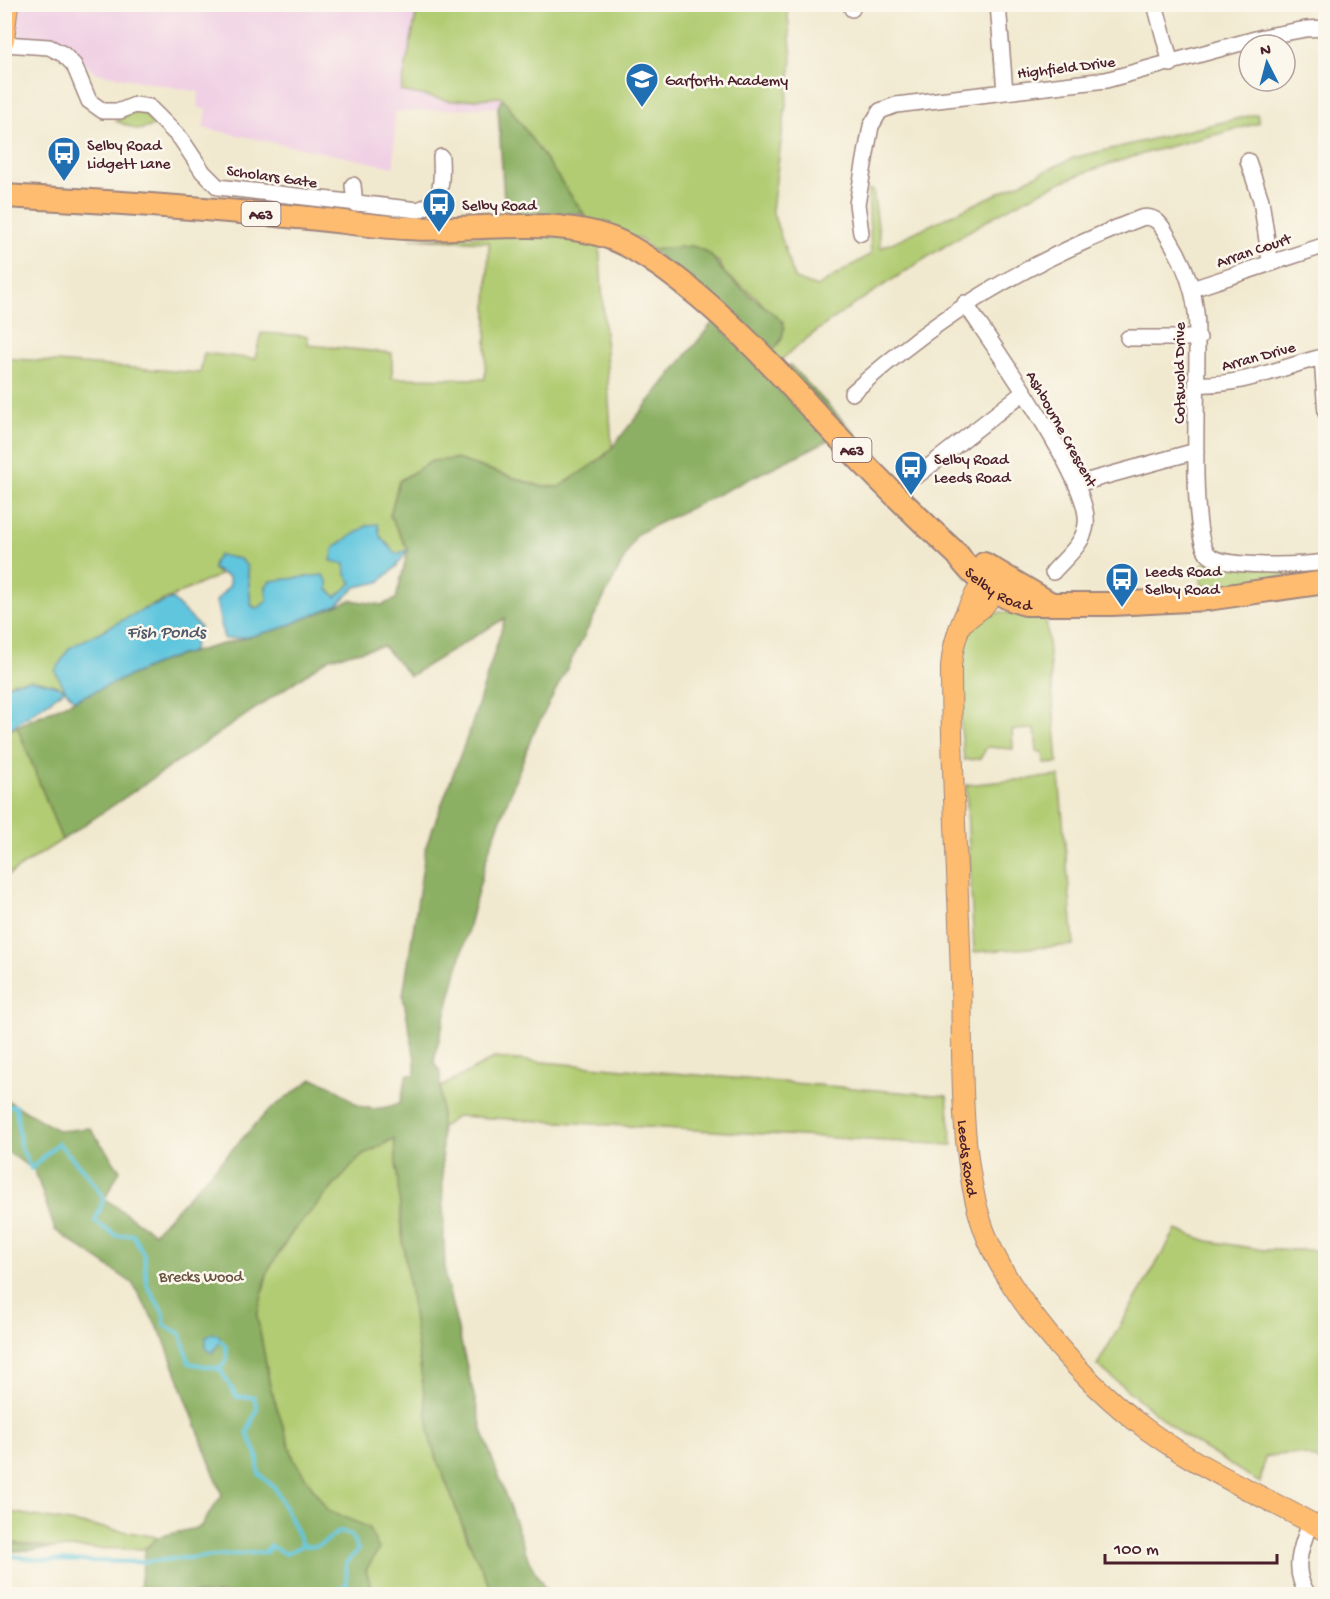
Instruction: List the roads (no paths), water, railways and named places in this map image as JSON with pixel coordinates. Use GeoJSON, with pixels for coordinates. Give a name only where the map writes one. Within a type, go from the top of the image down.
{"type":"FeatureCollection","features":[{"type":"Feature","properties":{"kind":"highway","name":"Selby Road"},"geometry":{"type":"LineString","coordinates":[[4,196],[287,216],[411,229],[539,227],[587,231],[616,240],[644,256],[745,339],[890,491],[958,555],[973,557],[1017,602],[1095,604],[1185,600],[1326,582]]}},
{"type":"Feature","properties":{"kind":"main road"},"geometry":{"type":"LineString","coordinates":[[4,42],[8,4]]}},
{"type":"Feature","properties":{"kind":"main road","name":"Leeds Road"},"geometry":{"type":"LineString","coordinates":[[993,579],[983,608],[964,621],[954,644],[951,684],[965,1113],[974,1192],[984,1231],[1016,1293],[1111,1400],[1166,1442],[1318,1527]]}},
{"type":"Feature","properties":{"kind":"street"},"geometry":{"type":"LineString","coordinates":[[998,4],[1005,92]]}},
{"type":"Feature","properties":{"kind":"street"},"geometry":{"type":"LineString","coordinates":[[1155,4],[1171,64]]}},
{"type":"Feature","properties":{"kind":"street","name":"Highfield Drive"},"geometry":{"type":"LineString","coordinates":[[861,233],[857,204],[863,181],[872,120],[880,111],[915,102],[1090,83],[1171,64],[1263,37],[1326,28]]}},
{"type":"Feature","properties":{"kind":"street","name":"Scholars Gate"},"geometry":{"type":"LineString","coordinates":[[4,42],[49,47],[63,54],[74,65],[88,101],[103,111],[120,111],[135,105],[149,107],[181,139],[203,172],[218,187],[409,210],[427,208],[434,202],[442,186],[441,157]]}},
{"type":"Feature","properties":{"kind":"street"},"geometry":{"type":"LineString","coordinates":[[1248,161],[1261,200],[1270,261]]}},
{"type":"Feature","properties":{"kind":"street"},"geometry":{"type":"LineString","coordinates":[[353,184],[356,204]]}},
{"type":"Feature","properties":{"kind":"street","name":"Cotswold Drive"},"geometry":{"type":"LineString","coordinates":[[852,393],[918,337],[965,303],[1080,242],[1146,217],[1160,224],[1185,270],[1192,289],[1198,338],[1197,517],[1203,546],[1210,556],[1221,560],[1253,564],[1326,562]]}},
{"type":"Feature","properties":{"kind":"street","name":"Arran Court"},"geometry":{"type":"LineString","coordinates":[[1192,289],[1270,261],[1326,245]]}},
{"type":"Feature","properties":{"kind":"street","name":"Ashbourne Crescent"},"geometry":{"type":"LineString","coordinates":[[965,303],[1024,392],[1077,484],[1086,509],[1086,526],[1080,542],[1053,572]]}},
{"type":"Feature","properties":{"kind":"street"},"geometry":{"type":"LineString","coordinates":[[1128,338],[1198,338]]}},
{"type":"Feature","properties":{"kind":"street"},"geometry":{"type":"LineString","coordinates":[[1324,357],[1326,413]]}},
{"type":"Feature","properties":{"kind":"street","name":"Arran Drive"},"geometry":{"type":"LineString","coordinates":[[1199,384],[1216,385],[1244,381],[1324,357]]}},
{"type":"Feature","properties":{"kind":"street"},"geometry":{"type":"LineString","coordinates":[[918,475],[1024,392]]}},
{"type":"Feature","properties":{"kind":"street"},"geometry":{"type":"LineString","coordinates":[[1077,484],[1196,451]]}},
{"type":"Feature","properties":{"kind":"street"},"geometry":{"type":"LineString","coordinates":[[1308,1594],[1301,1583],[1298,1564],[1301,1546],[1318,1527]]}},
{"type":"Feature","properties":{"kind":"water"},"geometry":{"type":"Polygon","coordinates":[[[378,524],[380,536],[396,554],[408,550],[395,568],[379,582],[356,587],[337,605],[279,629],[248,637],[224,639],[216,601],[230,585],[229,577],[213,569],[214,562],[219,555],[240,559],[247,566],[251,605],[257,609],[267,601],[266,586],[270,581],[323,575],[328,582],[328,589],[336,597],[352,583],[346,575],[345,564],[331,561],[334,547],[368,525],[378,524]]]}},
{"type":"Feature","properties":{"kind":"water","name":"Fish Ponds"},"geometry":{"type":"Polygon","coordinates":[[[172,599],[200,627],[192,652],[167,659],[75,700],[65,690],[5,732],[5,687],[20,681],[35,680],[65,689],[55,671],[69,648],[142,610],[172,599]]]}},
{"type":"Feature","properties":{"kind":"water"},"geometry":{"type":"Polygon","coordinates":[[[213,1333],[219,1336],[221,1341],[212,1353],[206,1349],[206,1337],[213,1333]]]}},
{"type":"Feature","properties":{"kind":"waterway"},"geometry":{"type":"LineString","coordinates":[[4,1107],[16,1106],[20,1145],[31,1169],[58,1143],[87,1174],[104,1198],[95,1222],[117,1236],[133,1234],[144,1255],[147,1285],[164,1314],[164,1325],[181,1334],[189,1363],[220,1369],[237,1397],[254,1397],[257,1409],[247,1433],[257,1454],[259,1474],[275,1488],[303,1545],[318,1545],[340,1531],[351,1535],[358,1550],[346,1563],[347,1584],[338,1590],[340,1594]]}},
{"type":"Feature","properties":{"kind":"waterway"},"geometry":{"type":"LineString","coordinates":[[220,1369],[227,1359],[226,1347],[221,1341]]}},
{"type":"Feature","properties":{"kind":"waterway"},"geometry":{"type":"LineString","coordinates":[[4,1555],[42,1560],[137,1562],[266,1552],[271,1546],[286,1554],[303,1545]]}},
{"type":"Feature","properties":{"kind":"place","name":"Garforth Academy"},"geometry":{"type":"Point","coordinates":[642,108]}},
{"type":"Feature","properties":{"kind":"place","name":"Selby Road Lidgett Lane"},"geometry":{"type":"Point","coordinates":[64,182]}},
{"type":"Feature","properties":{"kind":"place","name":"Selby Road"},"geometry":{"type":"Point","coordinates":[439,233]}},
{"type":"Feature","properties":{"kind":"place","name":"Selby Road Leeds Road"},"geometry":{"type":"Point","coordinates":[911,496]}},
{"type":"Feature","properties":{"kind":"place","name":"Leeds Road Selby Road"},"geometry":{"type":"Point","coordinates":[1122,608]}},
{"type":"Feature","properties":{"kind":"park label","name":"Brecks Wood"},"geometry":{"type":"Point","coordinates":[201,1275]}}]}
